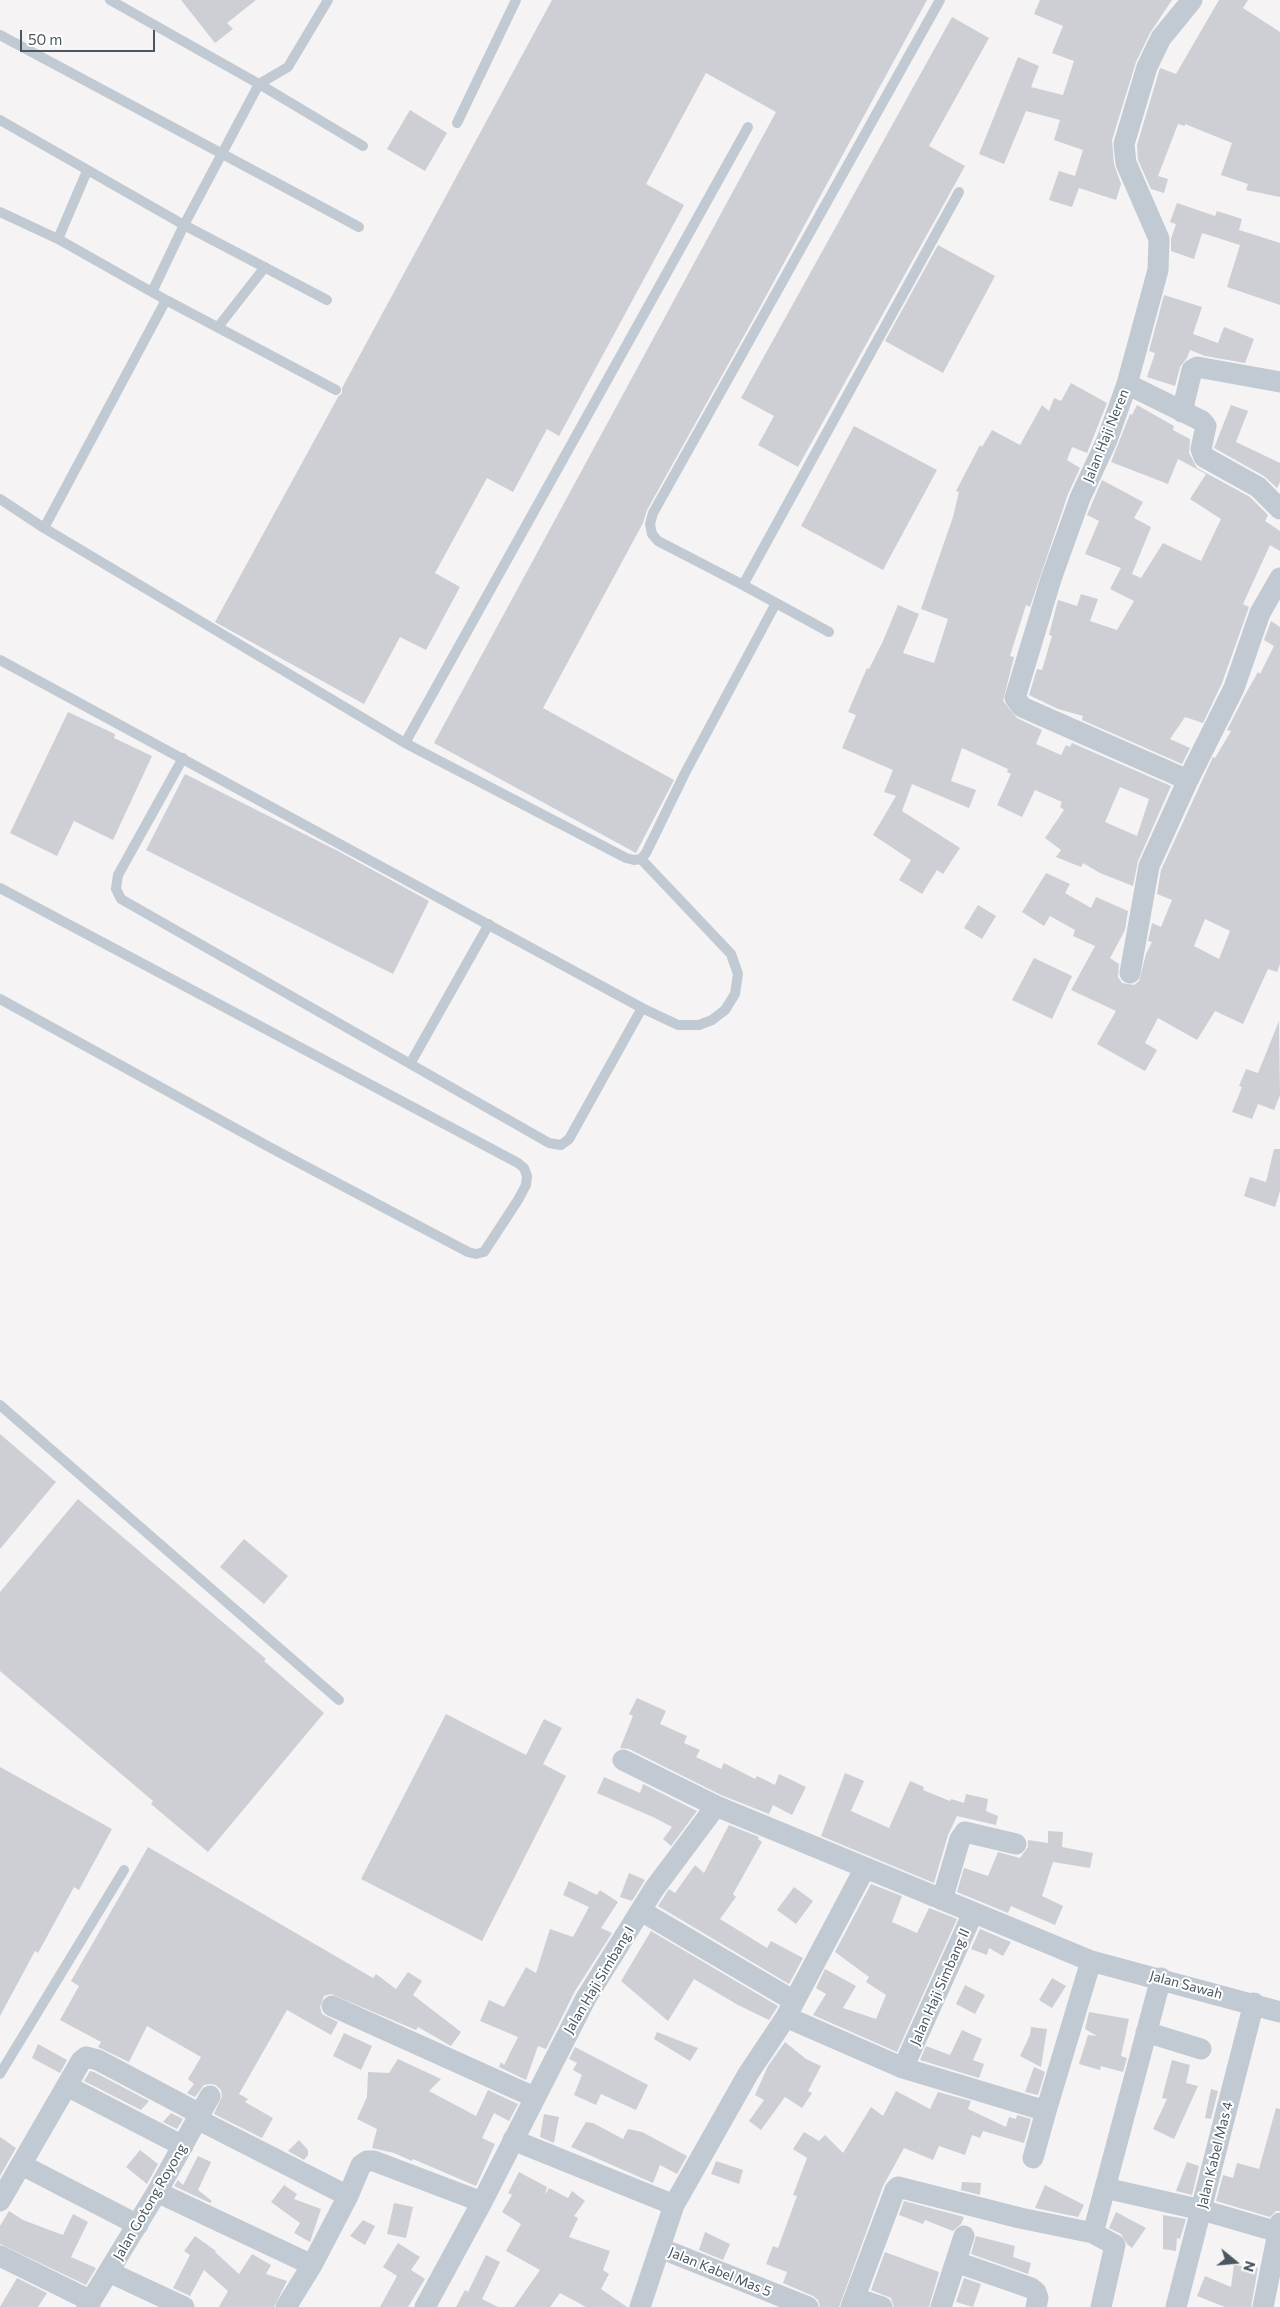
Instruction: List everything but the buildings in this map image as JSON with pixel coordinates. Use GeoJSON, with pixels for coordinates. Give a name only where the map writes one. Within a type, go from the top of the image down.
{"type":"FeatureCollection","features":[{"type":"Feature","properties":{"kind":"street","name":"Jalan Haji Neren"},"geometry":{"type":"LineString","coordinates":[[1188,780],[1022,707],[1015,698],[1051,579],[1080,498],[1107,440],[1127,384],[1158,270],[1160,258],[1159,239],[1126,164],[1124,144],[1148,66],[1161,38],[1192,0]]}},
{"type":"Feature","properties":{"kind":"street"},"geometry":{"type":"LineString","coordinates":[[1182,412],[1192,370],[1197,367],[1280,382]]}},
{"type":"Feature","properties":{"kind":"street"},"geometry":{"type":"LineString","coordinates":[[1127,384],[1205,424],[1201,449],[1204,457],[1258,487],[1280,509]]}},
{"type":"Feature","properties":{"kind":"street"},"geometry":{"type":"LineString","coordinates":[[1130,973],[1149,866],[1188,780],[1234,688],[1260,613],[1280,578]]}},
{"type":"Feature","properties":{"kind":"street"},"geometry":{"type":"LineString","coordinates":[[623,1760],[716,1806],[865,1868],[790,2009],[748,2074],[674,2205],[640,2307]]}},
{"type":"Feature","properties":{"kind":"street","name":"Jalan Haji Simbang I"},"geometry":{"type":"LineString","coordinates":[[425,2307],[482,2202],[586,1998],[654,1889],[716,1806]]}},
{"type":"Feature","properties":{"kind":"street"},"geometry":{"type":"LineString","coordinates":[[942,1900],[960,1839],[965,1832],[1016,1844]]}},
{"type":"Feature","properties":{"kind":"street","name":"Jalan Haji Simbang II"},"geometry":{"type":"LineString","coordinates":[[865,1868],[973,1912],[903,2068]]}},
{"type":"Feature","properties":{"kind":"street"},"geometry":{"type":"LineString","coordinates":[[640,1911],[790,2009],[903,2068],[1046,2111]]}},
{"type":"Feature","properties":{"kind":"street","name":"Jalan Sawah"},"geometry":{"type":"LineString","coordinates":[[973,1912],[1091,1961],[1161,1978],[1280,2012]]}},
{"type":"Feature","properties":{"kind":"street"},"geometry":{"type":"LineString","coordinates":[[1032,2158],[1091,1961]]}},
{"type":"Feature","properties":{"kind":"street"},"geometry":{"type":"LineString","coordinates":[[1093,2233],[1161,1978]]}},
{"type":"Feature","properties":{"kind":"street","name":"Jalan Kabel Mas 4"},"geometry":{"type":"LineString","coordinates":[[1176,2307],[1254,2004]]}},
{"type":"Feature","properties":{"kind":"street"},"geometry":{"type":"LineString","coordinates":[[332,2006],[534,2097]]}},
{"type":"Feature","properties":{"kind":"street"},"geometry":{"type":"LineString","coordinates":[[1146,2032],[1201,2049]]}},
{"type":"Feature","properties":{"kind":"street"},"geometry":{"type":"LineString","coordinates":[[0,2201],[81,2061],[86,2057],[98,2060],[202,2110],[348,2196]]}},
{"type":"Feature","properties":{"kind":"street"},"geometry":{"type":"LineString","coordinates":[[67,2086],[183,2146]]}},
{"type":"Feature","properties":{"kind":"street","name":"Jalan Gotong Royong"},"geometry":{"type":"LineString","coordinates":[[89,2304],[138,2225],[202,2110]]}},
{"type":"Feature","properties":{"kind":"street"},"geometry":{"type":"LineString","coordinates":[[513,2140],[674,2205]]}},
{"type":"Feature","properties":{"kind":"street"},"geometry":{"type":"LineString","coordinates":[[286,2307],[312,2265],[348,2196],[361,2165],[367,2161],[374,2161],[482,2202]]}},
{"type":"Feature","properties":{"kind":"street"},"geometry":{"type":"LineString","coordinates":[[22,2165],[138,2225]]}},
{"type":"Feature","properties":{"kind":"street"},"geometry":{"type":"LineString","coordinates":[[882,2307],[853,2302],[895,2190],[898,2187],[1020,2218],[1093,2233],[1112,2242],[1115,2245],[1101,2307]]}},
{"type":"Feature","properties":{"kind":"street"},"geometry":{"type":"LineString","coordinates":[[1105,2188],[1279,2228],[1263,2307]]}},
{"type":"Feature","properties":{"kind":"street"},"geometry":{"type":"LineString","coordinates":[[157,2192],[312,2265]]}},
{"type":"Feature","properties":{"kind":"street"},"geometry":{"type":"LineString","coordinates":[[942,2307],[964,2236]]}},
{"type":"Feature","properties":{"kind":"street","name":"Jalan Kabel Mas 5"},"geometry":{"type":"LineString","coordinates":[[660,2248],[808,2307]]}},
{"type":"Feature","properties":{"kind":"street"},"geometry":{"type":"LineString","coordinates":[[0,2256],[89,2304]]}},
{"type":"Feature","properties":{"kind":"street"},"geometry":{"type":"LineString","coordinates":[[956,2262],[1031,2288],[1036,2292],[1038,2298],[1036,2307]]}},
{"type":"Feature","properties":{"kind":"street"},"geometry":{"type":"LineString","coordinates":[[110,2272],[184,2307]]}},
{"type":"Feature","properties":{"kind":"lane"},"geometry":{"type":"LineString","coordinates":[[110,0],[259,84],[363,146]]}},
{"type":"Feature","properties":{"kind":"lane"},"geometry":{"type":"LineString","coordinates":[[152,292],[184,225],[259,84],[288,67],[328,0]]}},
{"type":"Feature","properties":{"kind":"lane"},"geometry":{"type":"LineString","coordinates":[[457,123],[516,0]]}},
{"type":"Feature","properties":{"kind":"lane"},"geometry":{"type":"LineString","coordinates":[[829,632],[743,585],[658,542],[652,534],[650,524],[653,513],[940,0]]}},
{"type":"Feature","properties":{"kind":"lane"},"geometry":{"type":"LineString","coordinates":[[0,35],[359,227]]}},
{"type":"Feature","properties":{"kind":"lane"},"geometry":{"type":"LineString","coordinates":[[0,120],[184,225],[327,300]]}},
{"type":"Feature","properties":{"kind":"lane"},"geometry":{"type":"LineString","coordinates":[[405,743],[748,127]]}},
{"type":"Feature","properties":{"kind":"lane"},"geometry":{"type":"LineString","coordinates":[[58,239],[87,171]]}},
{"type":"Feature","properties":{"kind":"lane"},"geometry":{"type":"LineString","coordinates":[[743,585],[960,192]]}},
{"type":"Feature","properties":{"kind":"lane"},"geometry":{"type":"LineString","coordinates":[[0,212],[58,239],[166,300],[336,390]]}},
{"type":"Feature","properties":{"kind":"lane"},"geometry":{"type":"LineString","coordinates":[[218,327],[265,268]]}},
{"type":"Feature","properties":{"kind":"lane"},"geometry":{"type":"LineString","coordinates":[[44,528],[166,300]]}},
{"type":"Feature","properties":{"kind":"lane"},"geometry":{"type":"LineString","coordinates":[[0,499],[44,528],[405,743],[626,858],[640,859],[731,954],[738,974],[735,994],[725,1010],[712,1020],[700,1025],[678,1024],[642,1008],[0,660]]}},
{"type":"Feature","properties":{"kind":"lane"},"geometry":{"type":"LineString","coordinates":[[640,859],[646,853],[684,773],[776,603]]}},
{"type":"Feature","properties":{"kind":"lane"},"geometry":{"type":"LineString","coordinates":[[183,758],[118,875],[116,889],[121,899],[133,908],[549,1143],[560,1145],[569,1139],[642,1008]]}},
{"type":"Feature","properties":{"kind":"lane"},"geometry":{"type":"LineString","coordinates":[[0,888],[518,1163],[524,1168],[527,1176],[526,1185],[484,1252],[476,1254],[468,1252],[271,1148],[0,999]]}},
{"type":"Feature","properties":{"kind":"lane"},"geometry":{"type":"LineString","coordinates":[[410,1064],[489,924]]}},
{"type":"Feature","properties":{"kind":"lane"},"geometry":{"type":"LineString","coordinates":[[0,1405],[339,1700]]}},
{"type":"Feature","properties":{"kind":"lane"},"geometry":{"type":"LineString","coordinates":[[0,2074],[124,1870]]}}]}
